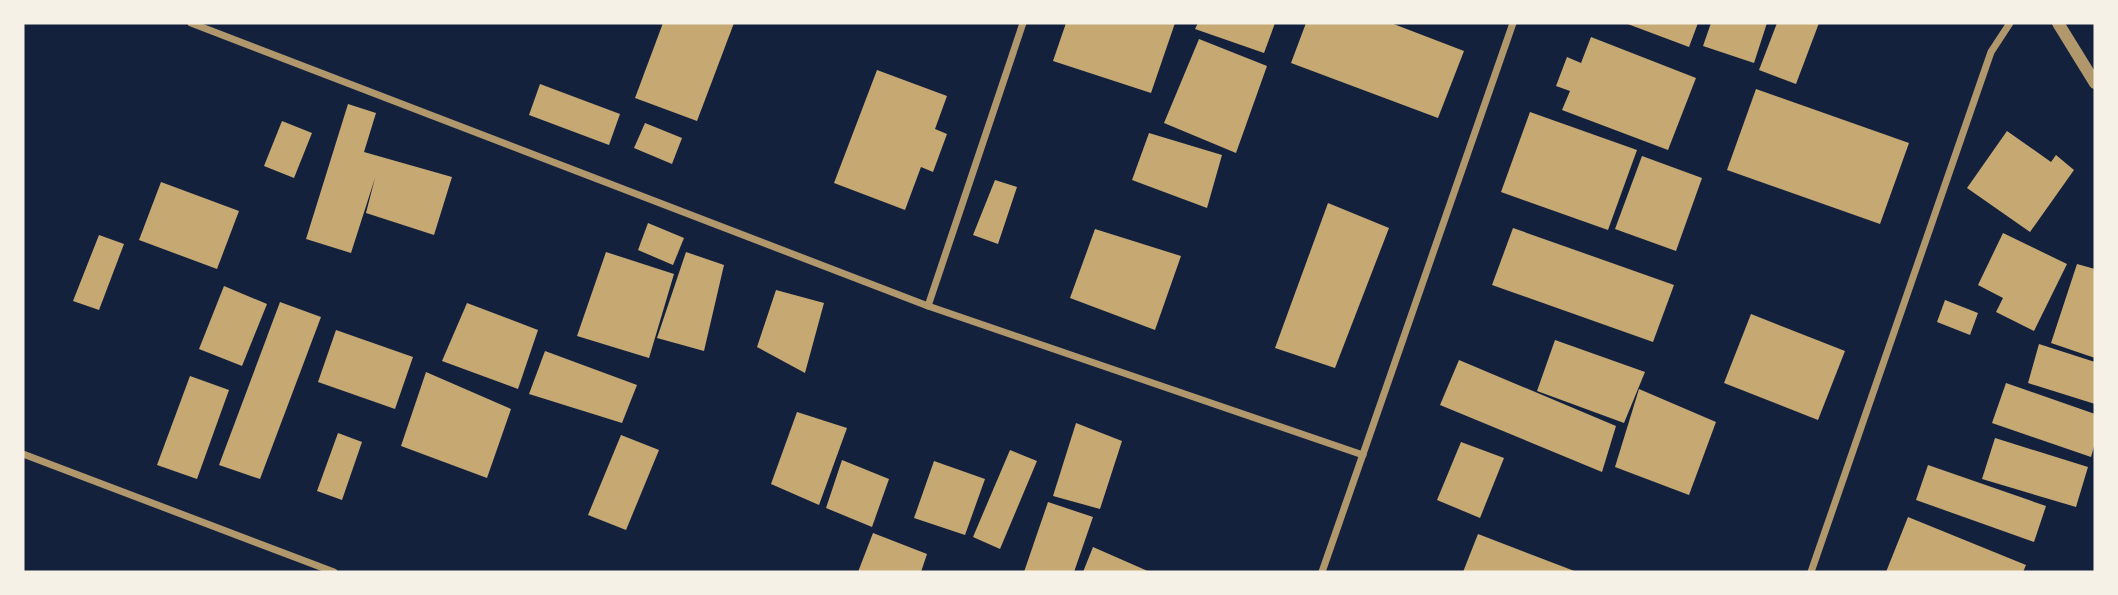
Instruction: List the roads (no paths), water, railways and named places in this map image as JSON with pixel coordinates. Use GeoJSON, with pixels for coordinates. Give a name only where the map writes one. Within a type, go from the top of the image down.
{"type":"FeatureCollection","features":[{"type":"Feature","properties":{"kind":"street"},"geometry":{"type":"LineString","coordinates":[[191,23],[928,306],[1363,455]]}},
{"type":"Feature","properties":{"kind":"street"},"geometry":{"type":"LineString","coordinates":[[928,306],[1023,23]]}},
{"type":"Feature","properties":{"kind":"street"},"geometry":{"type":"LineString","coordinates":[[1322,572],[1513,23]]}},
{"type":"Feature","properties":{"kind":"street"},"geometry":{"type":"LineString","coordinates":[[1811,572],[1991,52],[2010,23]]}},
{"type":"Feature","properties":{"kind":"street"},"geometry":{"type":"LineString","coordinates":[[2058,23],[2095,82]]}},
{"type":"Feature","properties":{"kind":"street"},"geometry":{"type":"LineString","coordinates":[[23,454],[334,572]]}}]}
